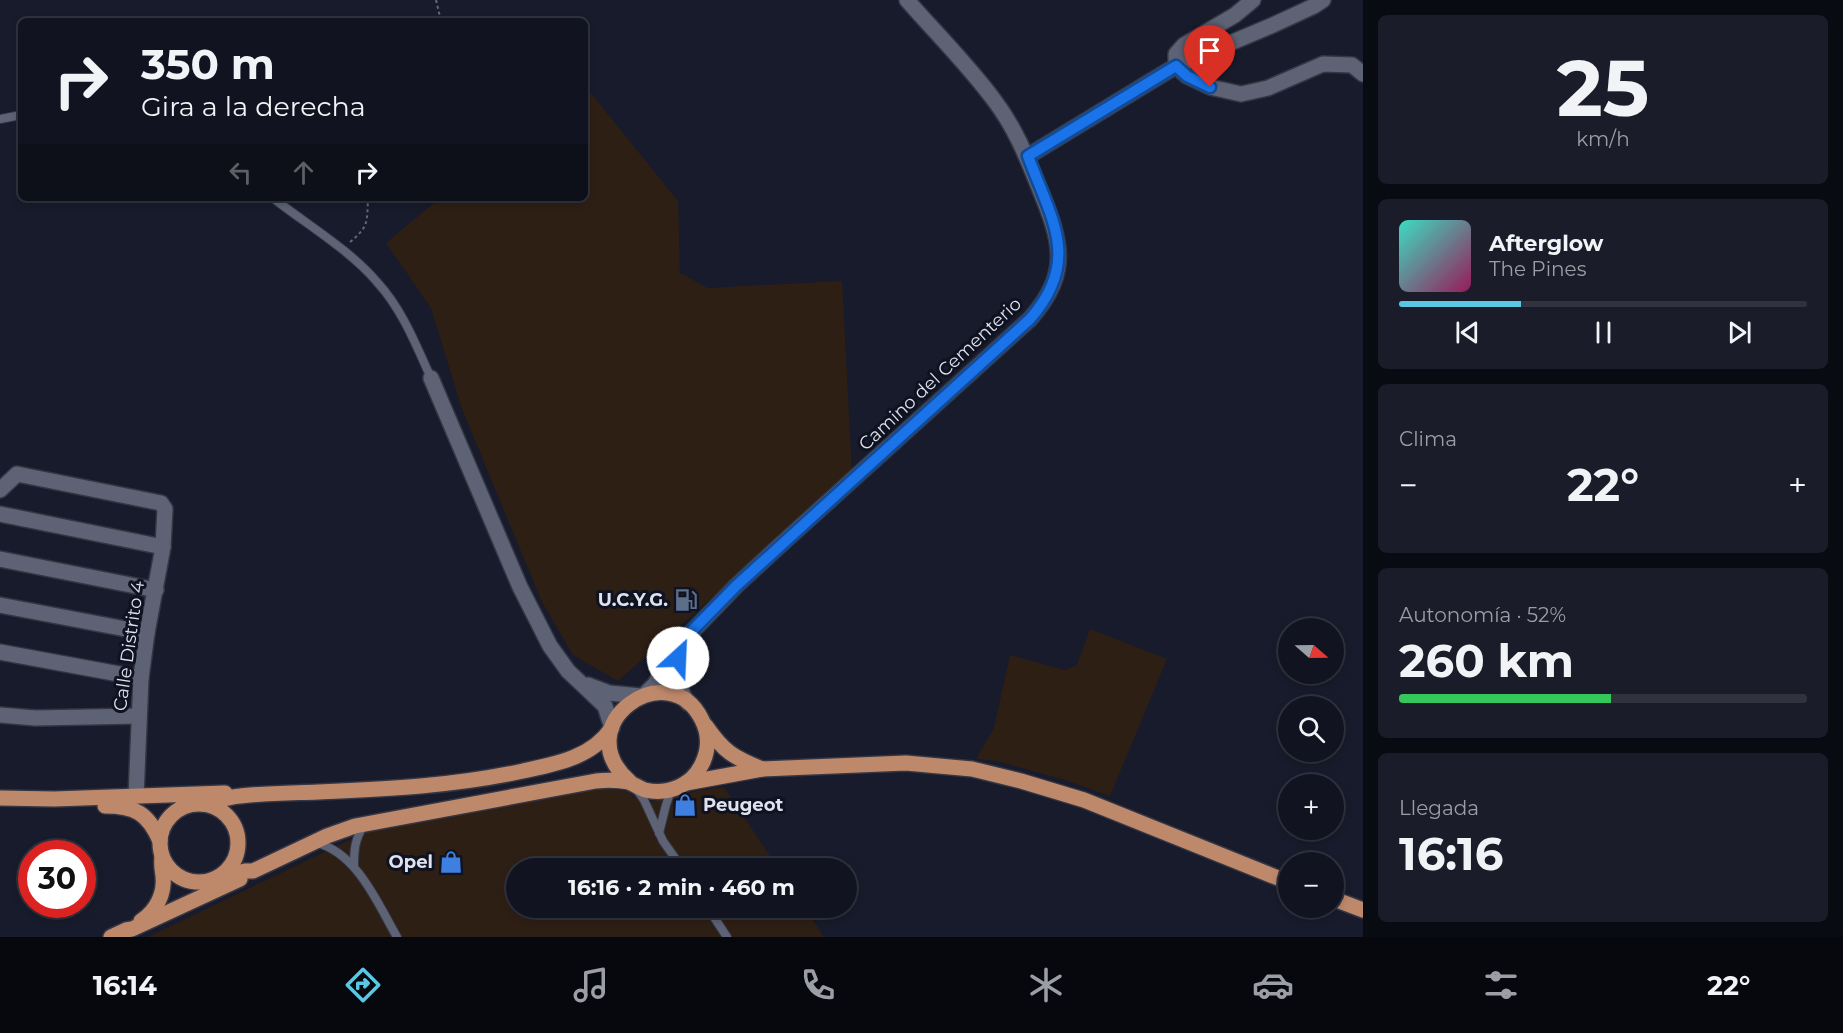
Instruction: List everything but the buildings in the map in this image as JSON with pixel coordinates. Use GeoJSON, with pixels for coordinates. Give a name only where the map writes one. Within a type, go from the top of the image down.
{"type":"FeatureCollection","features":[{"type":"Feature","properties":{"kind":"main road"},"geometry":{"type":"LineString","coordinates":[[111,937],[149,915],[158,903],[163,887],[161,848],[164,825],[175,813],[197,805],[239,796],[401,788],[473,781],[549,765],[573,758],[592,748],[602,741],[622,709],[642,696],[660,693],[670,694],[688,703],[704,724],[707,735],[706,757],[694,776],[686,783]]}},
{"type":"Feature","properties":{"kind":"main road"},"geometry":{"type":"LineString","coordinates":[[704,724],[726,751],[736,758],[762,768]]}},
{"type":"Feature","properties":{"kind":"main road"},"geometry":{"type":"LineString","coordinates":[[611,729],[609,739],[612,759],[622,776],[642,789],[657,792],[671,790],[704,778],[762,768],[906,763],[972,769],[1084,800],[1278,878]]}},
{"type":"Feature","properties":{"kind":"main road"},"geometry":{"type":"LineString","coordinates":[[126,930],[173,911],[342,830],[596,781],[611,780],[630,783]]}},
{"type":"Feature","properties":{"kind":"main road"},"geometry":{"type":"LineString","coordinates":[[0,798],[44,799],[209,793],[239,796]]}},
{"type":"Feature","properties":{"kind":"main road"},"geometry":{"type":"LineString","coordinates":[[136,796],[154,802],[172,801],[215,807],[225,813],[237,832],[238,843],[231,864],[224,873],[214,879]]}},
{"type":"Feature","properties":{"kind":"main road"},"geometry":{"type":"LineString","coordinates":[[0,805],[131,808],[144,816],[154,827],[172,870],[187,880],[206,881],[236,873],[253,872]]}},
{"type":"Feature","properties":{"kind":"main road"},"geometry":{"type":"LineString","coordinates":[[1344,903],[1361,909]]}},
{"type":"Feature","properties":{"kind":"street","name":"Camino del Cementerio"},"geometry":{"type":"LineString","coordinates":[[642,696],[655,684],[677,643],[683,640],[752,571],[1030,319],[1044,303],[1053,286],[1059,253],[1054,224],[1028,156],[995,100],[907,0]]}},
{"type":"Feature","properties":{"kind":"street"},"geometry":{"type":"LineString","coordinates":[[1253,0],[1235,15],[1184,45],[1176,54],[1176,66],[1187,76],[1210,87],[1241,94],[1268,88],[1323,64],[1352,65],[1363,74]]}},
{"type":"Feature","properties":{"kind":"street"},"geometry":{"type":"LineString","coordinates":[[1028,156],[1176,66],[1272,25],[1323,0]]}},
{"type":"Feature","properties":{"kind":"street"},"geometry":{"type":"LineString","coordinates":[[431,378],[525,597],[550,646],[568,671],[605,706],[611,729]]}},
{"type":"Feature","properties":{"kind":"street","name":"Calle Distrito 4"},"geometry":{"type":"LineString","coordinates":[[0,490],[17,474],[161,503],[165,510],[163,547],[141,678],[136,796]]}},
{"type":"Feature","properties":{"kind":"street"},"geometry":{"type":"LineString","coordinates":[[0,514],[163,547]]}},
{"type":"Feature","properties":{"kind":"street"},"geometry":{"type":"LineString","coordinates":[[0,559],[156,590]]}},
{"type":"Feature","properties":{"kind":"street"},"geometry":{"type":"LineString","coordinates":[[0,605],[147,633]]}},
{"type":"Feature","properties":{"kind":"street"},"geometry":{"type":"LineString","coordinates":[[683,640],[676,676],[688,703]]}},
{"type":"Feature","properties":{"kind":"street"},"geometry":{"type":"LineString","coordinates":[[0,652],[141,678]]}},
{"type":"Feature","properties":{"kind":"street"},"geometry":{"type":"LineString","coordinates":[[582,684],[609,693],[642,696]]}},
{"type":"Feature","properties":{"kind":"street"},"geometry":{"type":"LineString","coordinates":[[0,715],[35,718],[139,716]]}},
{"type":"Feature","properties":{"kind":"lane"},"geometry":{"type":"LineString","coordinates":[[0,119],[18,116]]}},
{"type":"Feature","properties":{"kind":"lane"},"geometry":{"type":"LineString","coordinates":[[277,201],[366,270],[391,299],[431,378]]}},
{"type":"Feature","properties":{"kind":"lane"},"geometry":{"type":"LineString","coordinates":[[630,783],[644,800],[659,833],[675,858]]}},
{"type":"Feature","properties":{"kind":"lane"},"geometry":{"type":"LineString","coordinates":[[659,833],[671,790]]}},
{"type":"Feature","properties":{"kind":"lane"},"geometry":{"type":"LineString","coordinates":[[354,866],[356,837],[364,824]]}},
{"type":"Feature","properties":{"kind":"lane"},"geometry":{"type":"LineString","coordinates":[[311,843],[319,843],[333,849],[354,866],[397,937]]}},
{"type":"Feature","properties":{"kind":"lane"},"geometry":{"type":"LineString","coordinates":[[715,918],[727,937]]}},
{"type":"Feature","properties":{"kind":"path"},"geometry":{"type":"LineString","coordinates":[[436,0],[440,18]]}},
{"type":"Feature","properties":{"kind":"path"},"geometry":{"type":"LineString","coordinates":[[340,249],[360,234],[366,225],[368,201]]}},
{"type":"Feature","properties":{"kind":"shaded area"},"geometry":{"type":"Polygon","coordinates":[[[588,90],[678,201],[680,273],[708,288],[842,281],[852,473],[618,681],[573,655],[542,602],[462,409],[431,308],[386,243],[436,201],[588,201],[588,90]]]}},
{"type":"Feature","properties":{"kind":"shaded area"},"geometry":{"type":"Polygon","coordinates":[[[1090,629],[1167,659],[1110,796],[1065,780],[997,761],[976,759],[994,728],[1010,655],[1065,670],[1077,665],[1090,629]]]}},
{"type":"Feature","properties":{"kind":"shaded area"},"geometry":{"type":"Polygon","coordinates":[[[602,787],[628,792],[642,804],[724,787],[771,858],[506,858],[506,918],[812,918],[824,937],[148,937],[368,831],[602,787]]]}},
{"type":"Feature","properties":{"kind":"place","name":"U.C.Y.G."},"geometry":{"type":"Point","coordinates":[686,600]}},
{"type":"Feature","properties":{"kind":"place","name":"Peugeot"},"geometry":{"type":"Point","coordinates":[685,805]}},
{"type":"Feature","properties":{"kind":"place","name":"Opel"},"geometry":{"type":"Point","coordinates":[451,862]}},
{"type":"Feature","properties":{"kind":"route"},"geometry":{"type":"LineString","coordinates":[[678,658],[683,640],[736,586],[1030,319],[1044,303],[1053,286],[1059,253],[1054,224],[1028,156],[1176,66],[1187,76],[1210,87]]}}]}
